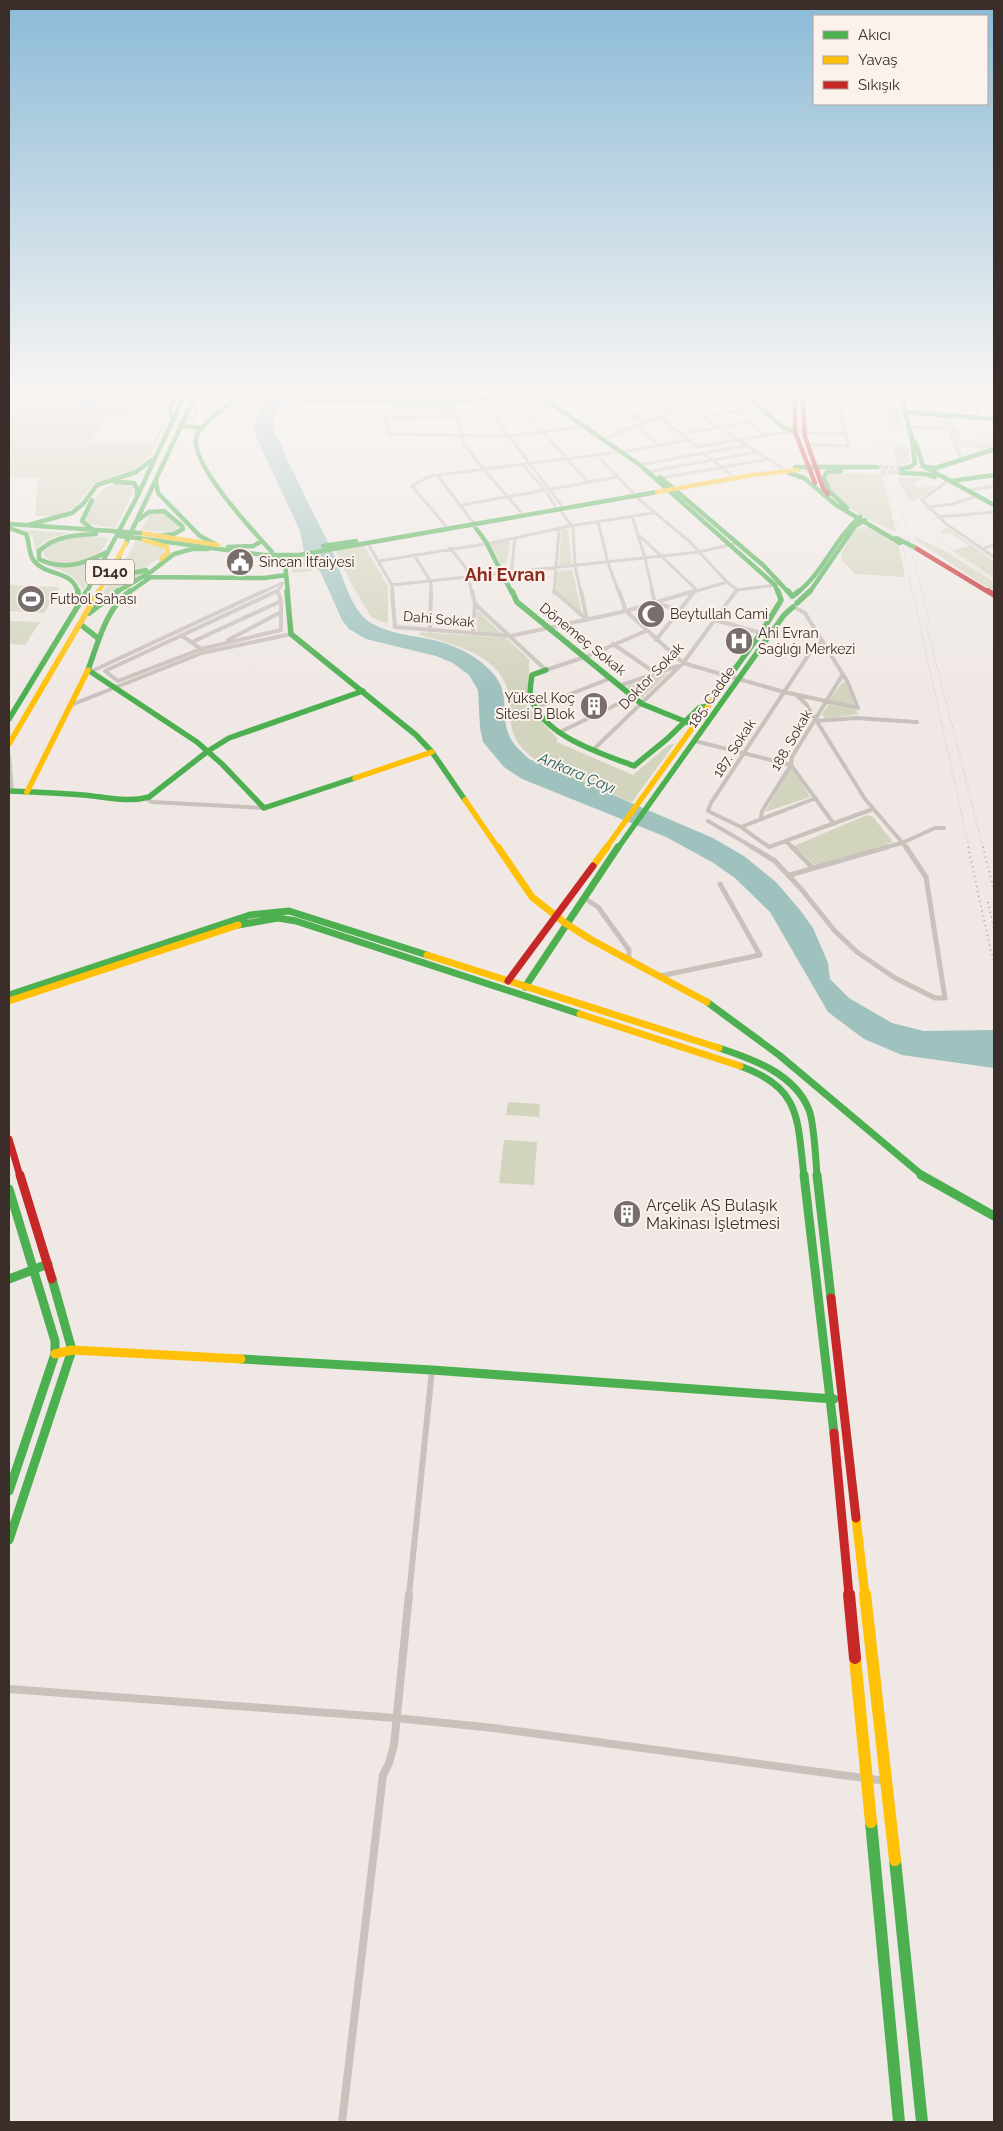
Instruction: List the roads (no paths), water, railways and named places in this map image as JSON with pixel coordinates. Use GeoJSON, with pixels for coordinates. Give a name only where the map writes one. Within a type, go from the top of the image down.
{"type":"FeatureCollection","features":[{"type":"Feature","properties":{"kind":"main road"},"geometry":{"type":"LineString","coordinates":[[9,527],[28,525],[72,513],[83,504],[92,491]]}},
{"type":"Feature","properties":{"kind":"main road"},"geometry":{"type":"LineString","coordinates":[[94,532],[84,524],[82,517],[98,491]]}},
{"type":"Feature","properties":{"kind":"main road"},"geometry":{"type":"LineString","coordinates":[[137,491],[137,497]]}},
{"type":"Feature","properties":{"kind":"main road","name":"D140"},"geometry":{"type":"LineString","coordinates":[[9,719],[75,613],[139,491]]}},
{"type":"Feature","properties":{"kind":"main road","name":"D140"},"geometry":{"type":"LineString","coordinates":[[9,744],[85,616],[120,553],[150,491]]}},
{"type":"Feature","properties":{"kind":"main road"},"geometry":{"type":"LineString","coordinates":[[158,491],[211,547]]}},
{"type":"Feature","properties":{"kind":"main road"},"geometry":{"type":"LineString","coordinates":[[221,491],[229,503],[284,563],[291,634],[416,735],[432,752],[532,897],[565,923],[629,961],[713,1005],[780,1055],[916,1172],[994,1216]]}},
{"type":"Feature","properties":{"kind":"main road"},"geometry":{"type":"LineString","coordinates":[[9,527],[110,533],[275,554],[299,553],[445,525],[649,491]]}},
{"type":"Feature","properties":{"kind":"main road"},"geometry":{"type":"LineString","coordinates":[[674,491],[764,566],[794,602]]}},
{"type":"Feature","properties":{"kind":"main road"},"geometry":{"type":"LineString","coordinates":[[820,491],[825,497],[898,541]]}},
{"type":"Feature","properties":{"kind":"main road"},"geometry":{"type":"LineString","coordinates":[[826,491],[844,508]]}},
{"type":"Feature","properties":{"kind":"main road"},"geometry":{"type":"LineString","coordinates":[[829,491],[844,508],[851,526]]}},
{"type":"Feature","properties":{"kind":"main road"},"geometry":{"type":"LineString","coordinates":[[968,491],[994,505]]}},
{"type":"Feature","properties":{"kind":"main road"},"geometry":{"type":"LineString","coordinates":[[334,547],[368,544],[521,512],[559,507]]}},
{"type":"Feature","properties":{"kind":"main road"},"geometry":{"type":"LineString","coordinates":[[134,524],[146,514],[160,511],[169,513],[183,529],[178,533],[140,537]]}},
{"type":"Feature","properties":{"kind":"main road"},"geometry":{"type":"LineString","coordinates":[[851,526],[862,519]]}},
{"type":"Feature","properties":{"kind":"main road"},"geometry":{"type":"LineString","coordinates":[[862,519],[994,597]]}},
{"type":"Feature","properties":{"kind":"main road","name":"Dönemeç Sokak"},"geometry":{"type":"LineString","coordinates":[[472,522],[507,574],[517,602],[642,704],[694,725]]}},
{"type":"Feature","properties":{"kind":"main road"},"geometry":{"type":"LineString","coordinates":[[28,525],[94,532]]}},
{"type":"Feature","properties":{"kind":"main road"},"geometry":{"type":"LineString","coordinates":[[851,526],[874,527]]}},
{"type":"Feature","properties":{"kind":"main road","name":"185. Cadde"},"geometry":{"type":"LineString","coordinates":[[646,801],[695,741],[794,602],[808,594],[851,526]]}},
{"type":"Feature","properties":{"kind":"main road"},"geometry":{"type":"LineString","coordinates":[[9,527],[26,534],[30,540],[32,558],[38,564],[74,581],[80,592],[75,613]]}},
{"type":"Feature","properties":{"kind":"main road"},"geometry":{"type":"LineString","coordinates":[[94,532],[51,541],[39,551],[39,559],[52,566],[71,566],[88,562],[108,552]]}},
{"type":"Feature","properties":{"kind":"main road"},"geometry":{"type":"LineString","coordinates":[[159,536],[211,547]]}},
{"type":"Feature","properties":{"kind":"main road"},"geometry":{"type":"LineString","coordinates":[[120,553],[118,566],[120,571],[131,574],[144,571],[165,556],[168,550],[164,545],[140,537]]}},
{"type":"Feature","properties":{"kind":"main road"},"geometry":{"type":"LineString","coordinates":[[85,616],[108,597],[183,550],[253,546],[262,540]]}},
{"type":"Feature","properties":{"kind":"main road"},"geometry":{"type":"LineString","coordinates":[[735,543],[775,585],[785,607],[794,602]]}},
{"type":"Feature","properties":{"kind":"main road"},"geometry":{"type":"LineString","coordinates":[[228,546],[275,554]]}},
{"type":"Feature","properties":{"kind":"main road"},"geometry":{"type":"LineString","coordinates":[[284,563],[299,553]]}},
{"type":"Feature","properties":{"kind":"main road"},"geometry":{"type":"LineString","coordinates":[[142,577],[264,578],[285,580]]}},
{"type":"Feature","properties":{"kind":"main road"},"geometry":{"type":"LineString","coordinates":[[27,792],[90,671],[99,639],[120,599],[151,577]]}},
{"type":"Feature","properties":{"kind":"main road"},"geometry":{"type":"LineString","coordinates":[[781,601],[784,597],[794,602]]}},
{"type":"Feature","properties":{"kind":"main road","name":"185. Cadde"},"geometry":{"type":"LineString","coordinates":[[646,801],[694,725],[761,633],[781,601]]}},
{"type":"Feature","properties":{"kind":"main road"},"geometry":{"type":"LineString","coordinates":[[80,624],[99,639]]}},
{"type":"Feature","properties":{"kind":"main road"},"geometry":{"type":"LineString","coordinates":[[546,670],[532,675],[530,697],[535,708],[558,733],[634,766],[686,722],[699,708],[707,706]]}},
{"type":"Feature","properties":{"kind":"main road"},"geometry":{"type":"LineString","coordinates":[[90,671],[105,671]]}},
{"type":"Feature","properties":{"kind":"main road"},"geometry":{"type":"LineString","coordinates":[[90,671],[208,751],[264,808],[432,752]]}},
{"type":"Feature","properties":{"kind":"main road"},"geometry":{"type":"LineString","coordinates":[[11,792],[82,795],[130,801],[146,798],[186,770],[208,751],[237,734],[363,691]]}},
{"type":"Feature","properties":{"kind":"main road"},"geometry":{"type":"LineString","coordinates":[[508,981],[622,826],[646,801]]}},
{"type":"Feature","properties":{"kind":"main road"},"geometry":{"type":"LineString","coordinates":[[525,987],[565,923],[631,830],[646,801]]}},
{"type":"Feature","properties":{"kind":"main road"},"geometry":{"type":"LineString","coordinates":[[9,995],[250,914],[289,912],[764,1064],[781,1073],[803,1097],[810,1111],[886,1781],[922,2122]]}},
{"type":"Feature","properties":{"kind":"main road"},"geometry":{"type":"LineString","coordinates":[[9,1001],[248,922],[278,918],[296,920],[757,1072],[776,1082],[789,1096],[797,1116],[831,1399],[898,2122]]}},
{"type":"Feature","properties":{"kind":"main road"},"geometry":{"type":"LineString","coordinates":[[9,1139],[48,1264],[72,1350],[9,1540]]}},
{"type":"Feature","properties":{"kind":"main road"},"geometry":{"type":"LineString","coordinates":[[9,1189],[54,1341],[55,1354],[9,1490]]}},
{"type":"Feature","properties":{"kind":"main road"},"geometry":{"type":"LineString","coordinates":[[9,1279],[48,1264]]}},
{"type":"Feature","properties":{"kind":"main road"},"geometry":{"type":"LineString","coordinates":[[55,1354],[72,1350],[432,1370],[843,1401]]}},
{"type":"Feature","properties":{"kind":"street"},"geometry":{"type":"LineString","coordinates":[[417,491],[445,525]]}},
{"type":"Feature","properties":{"kind":"street"},"geometry":{"type":"LineString","coordinates":[[451,491],[472,522]]}},
{"type":"Feature","properties":{"kind":"street"},"geometry":{"type":"LineString","coordinates":[[504,491],[521,512]]}},
{"type":"Feature","properties":{"kind":"street"},"geometry":{"type":"LineString","coordinates":[[462,505],[538,491]]}},
{"type":"Feature","properties":{"kind":"street"},"geometry":{"type":"LineString","coordinates":[[546,491],[559,507]]}},
{"type":"Feature","properties":{"kind":"street"},"geometry":{"type":"LineString","coordinates":[[551,491],[572,528],[575,566],[587,620]]}},
{"type":"Feature","properties":{"kind":"street"},"geometry":{"type":"LineString","coordinates":[[631,491],[654,513],[689,541],[737,590],[775,585]]}},
{"type":"Feature","properties":{"kind":"street"},"geometry":{"type":"LineString","coordinates":[[937,491],[922,500],[938,517],[994,556]]}},
{"type":"Feature","properties":{"kind":"street"},"geometry":{"type":"LineString","coordinates":[[928,507],[952,504],[978,496]]}},
{"type":"Feature","properties":{"kind":"street"},"geometry":{"type":"LineString","coordinates":[[938,517],[994,512]]}},
{"type":"Feature","properties":{"kind":"street"},"geometry":{"type":"LineString","coordinates":[[379,561],[515,538],[598,521],[654,513]]}},
{"type":"Feature","properties":{"kind":"street"},"geometry":{"type":"LineString","coordinates":[[632,516],[645,558],[654,603],[761,633]]}},
{"type":"Feature","properties":{"kind":"street"},"geometry":{"type":"LineString","coordinates":[[598,521],[608,563],[626,611],[683,663],[784,692],[858,708],[843,674],[805,613],[794,602]]}},
{"type":"Feature","properties":{"kind":"street"},"geometry":{"type":"LineString","coordinates":[[559,528],[554,568],[554,593],[587,620]]}},
{"type":"Feature","properties":{"kind":"street"},"geometry":{"type":"LineString","coordinates":[[639,536],[663,556],[696,591],[656,640]]}},
{"type":"Feature","properties":{"kind":"street"},"geometry":{"type":"LineString","coordinates":[[507,574],[515,538]]}},
{"type":"Feature","properties":{"kind":"street"},"geometry":{"type":"LineString","coordinates":[[392,585],[699,552],[735,543]]}},
{"type":"Feature","properties":{"kind":"street","name":"Dahi Sokak"},"geometry":{"type":"LineString","coordinates":[[368,544],[392,585],[395,627],[430,631],[511,636],[626,611],[728,582]]}},
{"type":"Feature","properties":{"kind":"street"},"geometry":{"type":"LineString","coordinates":[[982,549],[994,545]]}},
{"type":"Feature","properties":{"kind":"street"},"geometry":{"type":"LineString","coordinates":[[450,548],[466,568],[475,604],[473,634]]}},
{"type":"Feature","properties":{"kind":"street"},"geometry":{"type":"LineString","coordinates":[[414,555],[431,582],[430,631]]}},
{"type":"Feature","properties":{"kind":"street"},"geometry":{"type":"LineString","coordinates":[[278,591],[281,601],[281,630],[201,649],[118,681],[105,671],[278,591],[285,580]]}},
{"type":"Feature","properties":{"kind":"street"},"geometry":{"type":"LineString","coordinates":[[90,671],[285,580]]}},
{"type":"Feature","properties":{"kind":"street","name":"Doktor Sokak"},"geometry":{"type":"LineString","coordinates":[[594,750],[683,663],[737,590]]}},
{"type":"Feature","properties":{"kind":"street"},"geometry":{"type":"LineString","coordinates":[[192,642],[281,601]]}},
{"type":"Feature","properties":{"kind":"street"},"geometry":{"type":"LineString","coordinates":[[475,604],[546,670],[585,657],[646,631]]}},
{"type":"Feature","properties":{"kind":"street"},"geometry":{"type":"LineString","coordinates":[[221,644],[281,612]]}},
{"type":"Feature","properties":{"kind":"street"},"geometry":{"type":"LineString","coordinates":[[71,705],[202,653],[291,634]]}},
{"type":"Feature","properties":{"kind":"street"},"geometry":{"type":"LineString","coordinates":[[181,635],[201,649]]}},
{"type":"Feature","properties":{"kind":"street","name":"187. Sokak"},"geometry":{"type":"LineString","coordinates":[[786,840],[769,846],[741,827],[708,811],[711,803],[813,648],[822,641]]}},
{"type":"Feature","properties":{"kind":"street"},"geometry":{"type":"LineString","coordinates":[[613,644],[657,674]]}},
{"type":"Feature","properties":{"kind":"street"},"geometry":{"type":"LineString","coordinates":[[622,686],[683,663]]}},
{"type":"Feature","properties":{"kind":"street","name":"188. Sokak"},"geometry":{"type":"LineString","coordinates":[[761,818],[762,811],[791,765],[792,757],[816,721],[843,674]]}},
{"type":"Feature","properties":{"kind":"street"},"geometry":{"type":"LineString","coordinates":[[535,708],[611,678]]}},
{"type":"Feature","properties":{"kind":"street"},"geometry":{"type":"LineString","coordinates":[[708,821],[776,861],[790,875],[834,930],[857,952],[896,978],[935,998],[945,998],[926,877],[912,854],[865,799],[806,704],[796,694]]}},
{"type":"Feature","properties":{"kind":"street"},"geometry":{"type":"LineString","coordinates":[[558,733],[632,697]]}},
{"type":"Feature","properties":{"kind":"street"},"geometry":{"type":"LineString","coordinates":[[816,721],[856,718],[917,722]]}},
{"type":"Feature","properties":{"kind":"street"},"geometry":{"type":"LineString","coordinates":[[695,741],[791,765],[834,824]]}},
{"type":"Feature","properties":{"kind":"street"},"geometry":{"type":"LineString","coordinates":[[9,756],[11,792]]}},
{"type":"Feature","properties":{"kind":"street"},"geometry":{"type":"LineString","coordinates":[[146,798],[152,802],[264,808]]}},
{"type":"Feature","properties":{"kind":"street"},"geometry":{"type":"LineString","coordinates":[[741,827],[816,798]]}},
{"type":"Feature","properties":{"kind":"street"},"geometry":{"type":"LineString","coordinates":[[813,868],[786,840],[834,824],[873,808]]}},
{"type":"Feature","properties":{"kind":"street"},"geometry":{"type":"LineString","coordinates":[[790,875],[902,843],[935,828],[944,828]]}},
{"type":"Feature","properties":{"kind":"street"},"geometry":{"type":"LineString","coordinates":[[660,976],[760,955],[720,884]]}},
{"type":"Feature","properties":{"kind":"street"},"geometry":{"type":"LineString","coordinates":[[584,898],[598,907],[629,950],[631,954],[629,961]]}},
{"type":"Feature","properties":{"kind":"street"},"geometry":{"type":"LineString","coordinates":[[342,2122],[383,1775],[389,1763],[394,1745],[432,1370]]}},
{"type":"Feature","properties":{"kind":"street"},"geometry":{"type":"LineString","coordinates":[[9,1689],[396,1718],[494,1728],[886,1781]]}},
{"type":"Feature","properties":{"kind":"water"},"geometry":{"type":"Polygon","coordinates":[[[282,491],[303,491],[331,548],[347,589],[363,617],[383,629],[456,647],[489,669],[501,685],[508,733],[514,744],[529,759],[713,838],[744,856],[776,882],[800,910],[813,928],[828,963],[830,979],[849,998],[892,1023],[924,1031],[994,1030],[994,1068],[902,1055],[864,1039],[828,1012],[770,912],[735,878],[712,862],[666,837],[522,779],[504,767],[483,742],[480,728],[478,690],[469,675],[453,663],[436,656],[366,639],[349,629],[342,620],[321,573],[304,552],[300,531],[282,491]]]}},
{"type":"Feature","properties":{"kind":"railway"},"geometry":{"type":"LineString","coordinates":[[888,491],[900,535],[969,848]]}},
{"type":"Feature","properties":{"kind":"railway"},"geometry":{"type":"LineString","coordinates":[[897,491],[931,628]]}},
{"type":"Feature","properties":{"kind":"railway"},"geometry":{"type":"LineString","coordinates":[[901,495],[920,521],[931,532],[967,562],[994,580]]}},
{"type":"Feature","properties":{"kind":"railway"},"geometry":{"type":"LineString","coordinates":[[926,623],[983,848]]}},
{"type":"Feature","properties":{"kind":"railway"},"geometry":{"type":"LineString","coordinates":[[968,847],[994,965]]}},
{"type":"Feature","properties":{"kind":"railway"},"geometry":{"type":"LineString","coordinates":[[983,847],[994,891]]}},
{"type":"Feature","properties":{"kind":"railway"},"geometry":{"type":"LineString","coordinates":[[988,902],[994,929]]}},
{"type":"Feature","properties":{"kind":"place","name":"Sincan İtfaiyesi"},"geometry":{"type":"Point","coordinates":[240,562]}},
{"type":"Feature","properties":{"kind":"place","name":"Futbol Sahası"},"geometry":{"type":"Point","coordinates":[31,599]}},
{"type":"Feature","properties":{"kind":"place","name":"Beytullah Cami"},"geometry":{"type":"Point","coordinates":[651,614]}},
{"type":"Feature","properties":{"kind":"place","name":"Ahi Evran Sağlığı Merkezi"},"geometry":{"type":"Point","coordinates":[739,641]}},
{"type":"Feature","properties":{"kind":"place","name":"Yüksel Koç Sitesi B Blok"},"geometry":{"type":"Point","coordinates":[594,706]}},
{"type":"Feature","properties":{"kind":"place","name":"Arçelik AŞ Bulaşık Makinası İşletmesi"},"geometry":{"type":"Point","coordinates":[627,1214]}},
{"type":"Feature","properties":{"kind":"district","name":"Ahi Evran"},"geometry":{"type":"Point","coordinates":[505,574]}},
{"type":"Feature","properties":{"kind":"water label","name":"Ankara Çayı"},"geometry":{"type":"Point","coordinates":[577,773]}}]}
